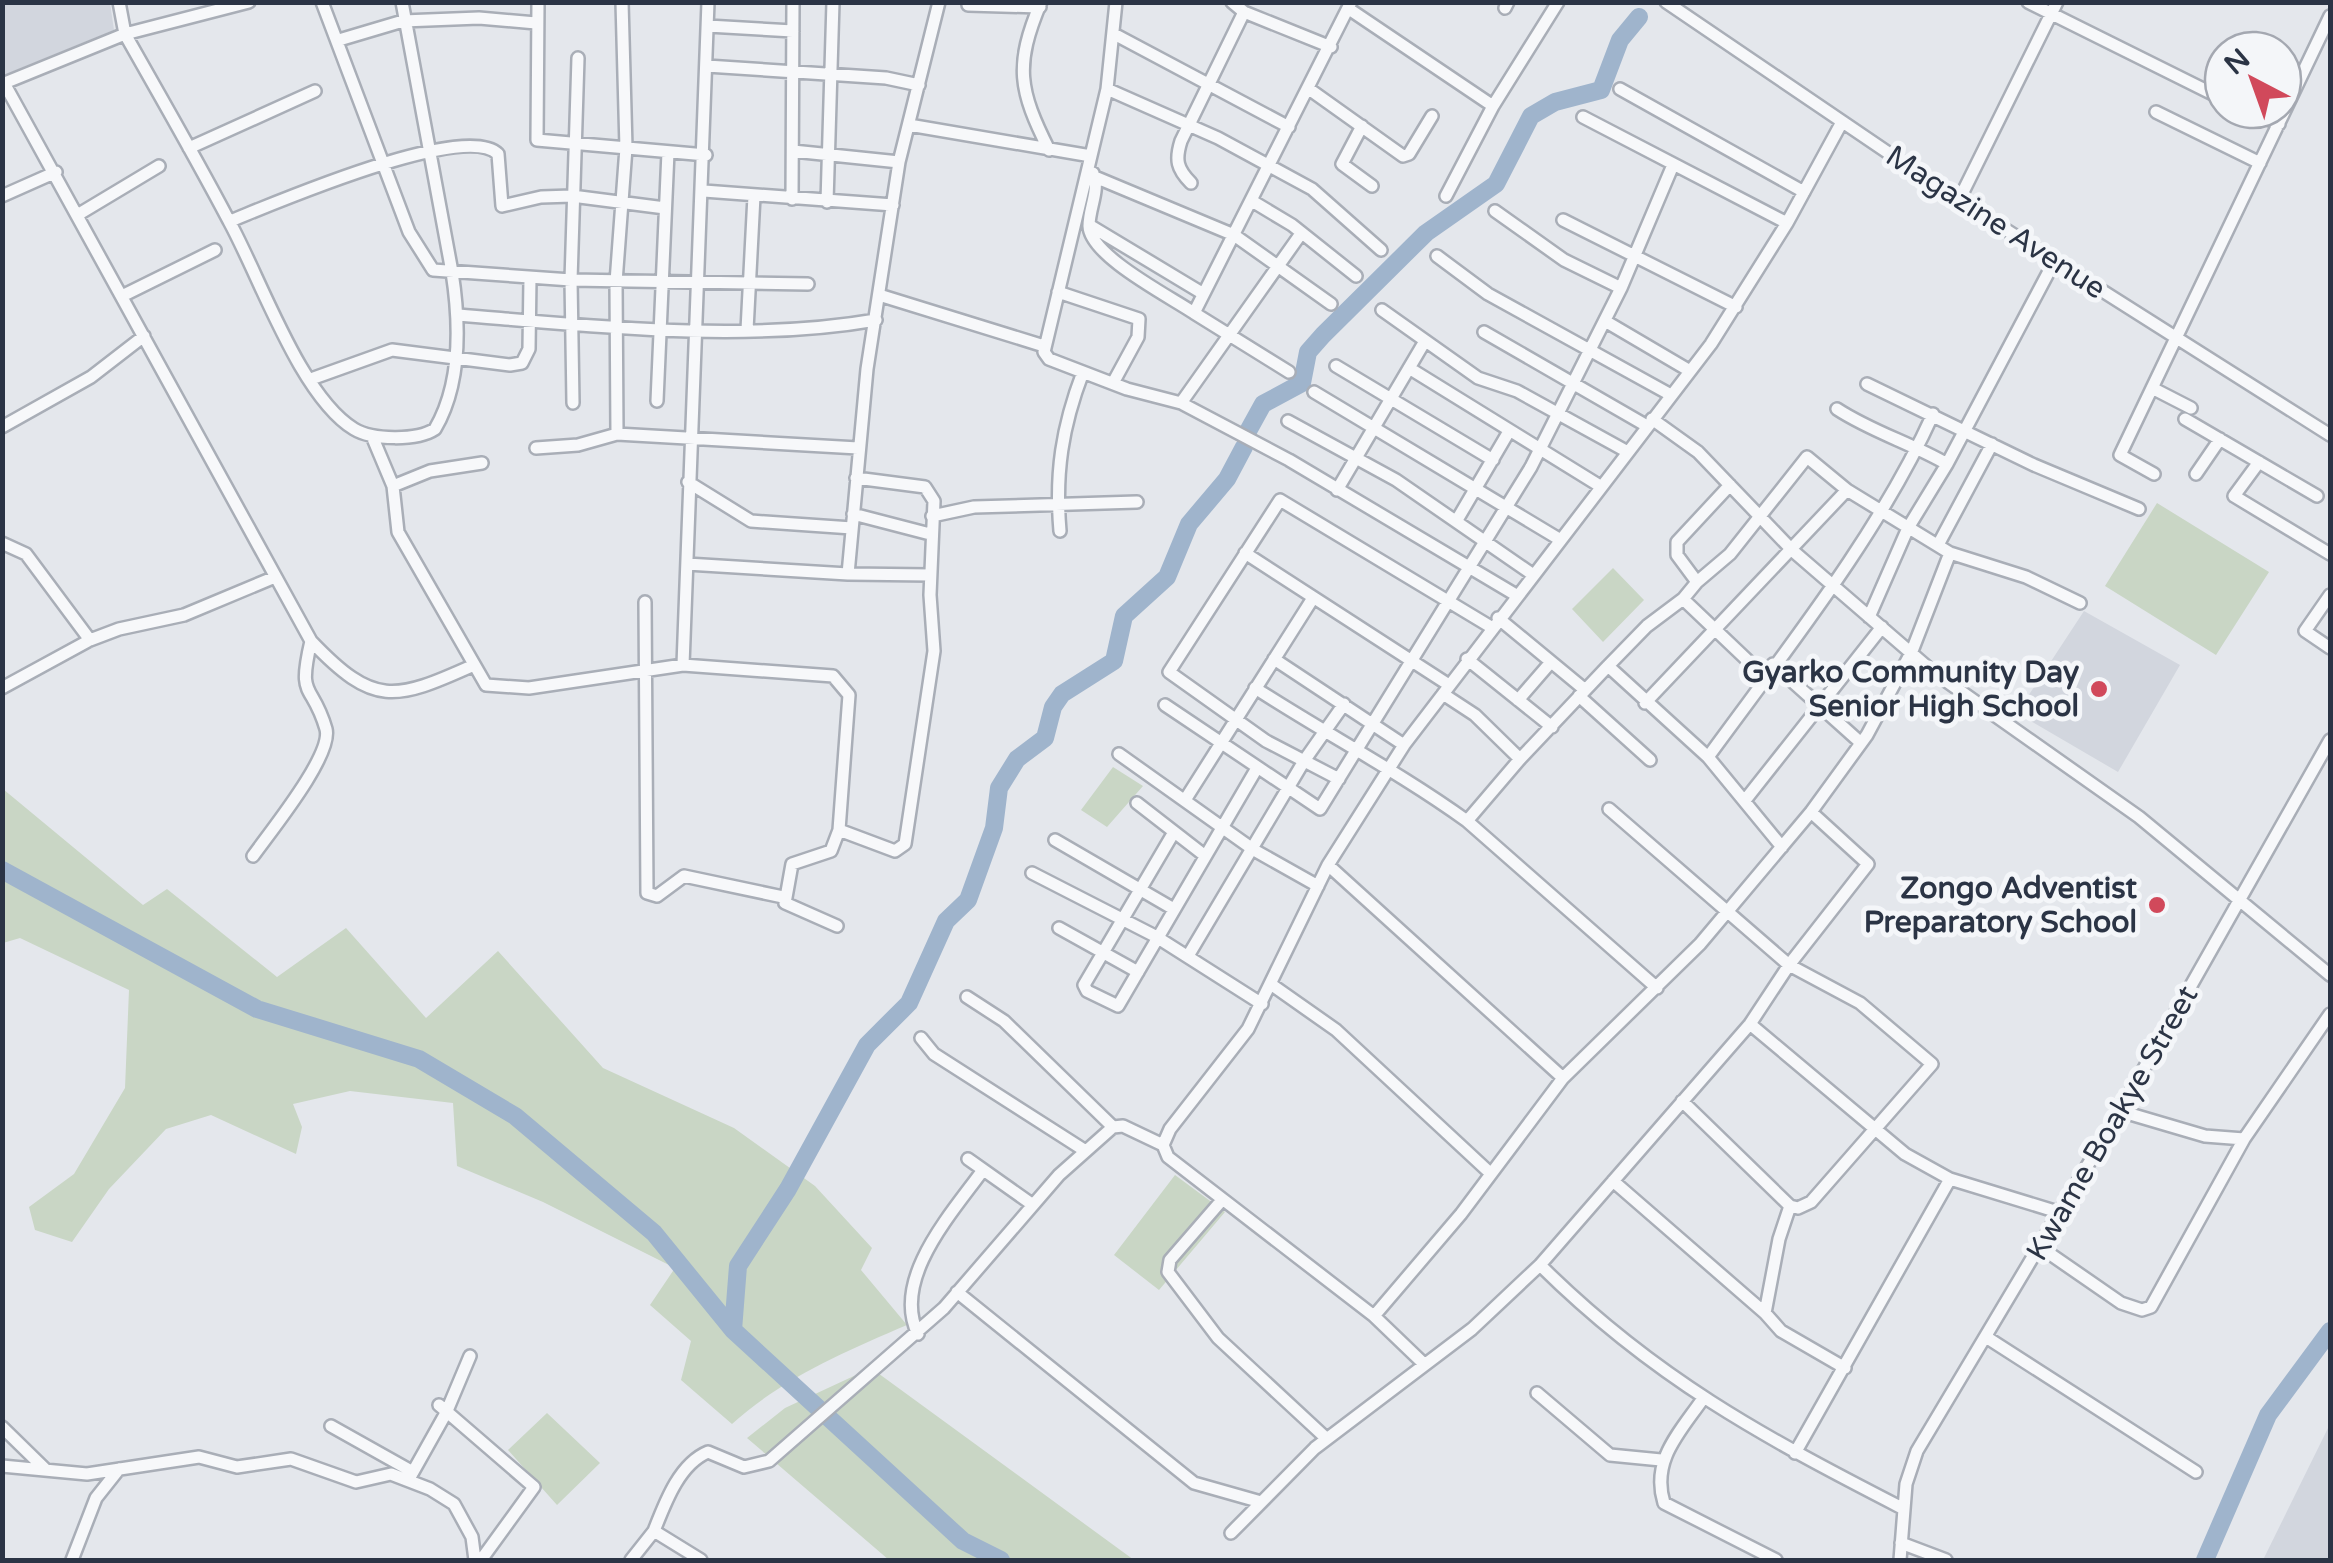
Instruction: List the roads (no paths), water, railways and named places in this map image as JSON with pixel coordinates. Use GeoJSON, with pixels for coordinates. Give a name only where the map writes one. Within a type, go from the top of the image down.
{"type":"FeatureCollection","features":[{"type":"Feature","properties":{"kind":"street"},"geometry":{"type":"LineString","coordinates":[[120,2],[125,34],[230,221],[282,334],[337,415],[372,436],[427,434],[435,429],[456,358],[459,315],[402,2]]}},
{"type":"Feature","properties":{"kind":"street"},"geometry":{"type":"LineString","coordinates":[[249,2],[125,34],[3,83],[56,172],[311,640],[340,672],[381,692],[429,685],[474,665]]}},
{"type":"Feature","properties":{"kind":"street"},"geometry":{"type":"LineString","coordinates":[[322,2],[422,257],[434,270],[616,282],[808,284]]}},
{"type":"Feature","properties":{"kind":"street"},"geometry":{"type":"LineString","coordinates":[[538,2],[534,137],[706,154]]}},
{"type":"Feature","properties":{"kind":"street"},"geometry":{"type":"LineString","coordinates":[[617,434],[616,282],[626,148],[622,2]]}},
{"type":"Feature","properties":{"kind":"street"},"geometry":{"type":"LineString","coordinates":[[683,665],[688,482],[706,154],[708,2]]}},
{"type":"Feature","properties":{"kind":"street"},"geometry":{"type":"LineString","coordinates":[[792,199],[793,2]]}},
{"type":"Feature","properties":{"kind":"street"},"geometry":{"type":"LineString","coordinates":[[827,202],[833,2]]}},
{"type":"Feature","properties":{"kind":"street"},"geometry":{"type":"LineString","coordinates":[[848,574],[858,448],[899,162],[939,2]]}},
{"type":"Feature","properties":{"kind":"street"},"geometry":{"type":"LineString","coordinates":[[1116,2],[1107,89],[1044,346],[1050,358],[1112,384],[1182,403],[1516,595]]}},
{"type":"Feature","properties":{"kind":"street"},"geometry":{"type":"LineString","coordinates":[[1232,2],[1244,12],[1330,47]]}},
{"type":"Feature","properties":{"kind":"street"},"geometry":{"type":"LineString","coordinates":[[1446,196],[1493,106],[1558,2]]}},
{"type":"Feature","properties":{"kind":"street","name":"Magazine Avenue"},"geometry":{"type":"LineString","coordinates":[[1666,2],[1959,200],[2330,436]]}},
{"type":"Feature","properties":{"kind":"street"},"geometry":{"type":"LineString","coordinates":[[2028,2],[2054,9],[2203,89]]}},
{"type":"Feature","properties":{"kind":"street"},"geometry":{"type":"LineString","coordinates":[[968,5],[1040,5],[1020,74],[1026,105],[1048,150]]}},
{"type":"Feature","properties":{"kind":"street"},"geometry":{"type":"LineString","coordinates":[[1194,313],[1350,6],[1493,106]]}},
{"type":"Feature","properties":{"kind":"street"},"geometry":{"type":"LineString","coordinates":[[1959,200],[2054,9]]}},
{"type":"Feature","properties":{"kind":"street"},"geometry":{"type":"LineString","coordinates":[[1191,183],[1180,171],[1177,156],[1206,84],[1244,12]]}},
{"type":"Feature","properties":{"kind":"street"},"geometry":{"type":"LineString","coordinates":[[2303,73],[2330,16]]}},
{"type":"Feature","properties":{"kind":"street"},"geometry":{"type":"LineString","coordinates":[[339,40],[406,21],[479,18],[536,23]]}},
{"type":"Feature","properties":{"kind":"street"},"geometry":{"type":"LineString","coordinates":[[708,26],[794,31]]}},
{"type":"Feature","properties":{"kind":"street"},"geometry":{"type":"LineString","coordinates":[[1114,34],[1289,127]]}},
{"type":"Feature","properties":{"kind":"street"},"geometry":{"type":"LineString","coordinates":[[2317,44],[2330,49]]}},
{"type":"Feature","properties":{"kind":"street"},"geometry":{"type":"LineString","coordinates":[[573,403],[572,196],[578,58]]}},
{"type":"Feature","properties":{"kind":"street"},"geometry":{"type":"LineString","coordinates":[[707,66],[918,85]]}},
{"type":"Feature","properties":{"kind":"street"},"geometry":{"type":"LineString","coordinates":[[1107,89],[1188,125],[1312,189],[1382,250]]}},
{"type":"Feature","properties":{"kind":"street"},"geometry":{"type":"LineString","coordinates":[[1620,89],[1804,192]]}},
{"type":"Feature","properties":{"kind":"street"},"geometry":{"type":"LineString","coordinates":[[1309,90],[1406,156],[1432,116]]}},
{"type":"Feature","properties":{"kind":"street"},"geometry":{"type":"LineString","coordinates":[[189,148],[315,91]]}},
{"type":"Feature","properties":{"kind":"street"},"geometry":{"type":"LineString","coordinates":[[2156,112],[2260,163]]}},
{"type":"Feature","properties":{"kind":"street"},"geometry":{"type":"LineString","coordinates":[[1583,117],[1788,223]]}},
{"type":"Feature","properties":{"kind":"street"},"geometry":{"type":"LineString","coordinates":[[1163,1145],[1262,1004],[1328,865],[1404,746],[1494,622],[1736,307],[1788,223],[1842,122]]}},
{"type":"Feature","properties":{"kind":"street"},"geometry":{"type":"LineString","coordinates":[[909,125],[1090,160]]}},
{"type":"Feature","properties":{"kind":"street"},"geometry":{"type":"LineString","coordinates":[[1362,126],[1342,164],[1372,186]]}},
{"type":"Feature","properties":{"kind":"street"},"geometry":{"type":"LineString","coordinates":[[2154,474],[2120,456],[2275,130]]}},
{"type":"Feature","properties":{"kind":"street"},"geometry":{"type":"LineString","coordinates":[[230,221],[383,162],[428,152],[494,149],[502,206],[542,197],[572,196],[664,208]]}},
{"type":"Feature","properties":{"kind":"street"},"geometry":{"type":"LineString","coordinates":[[657,401],[668,152]]}},
{"type":"Feature","properties":{"kind":"street"},"geometry":{"type":"LineString","coordinates":[[792,152],[899,162]]}},
{"type":"Feature","properties":{"kind":"street"},"geometry":{"type":"LineString","coordinates":[[1090,160],[1095,177],[1089,225],[1100,252],[1288,372]]}},
{"type":"Feature","properties":{"kind":"street"},"geometry":{"type":"LineString","coordinates":[[1165,705],[1320,809],[1508,509],[1606,321],[1673,165]]}},
{"type":"Feature","properties":{"kind":"street"},"geometry":{"type":"LineString","coordinates":[[79,214],[158,166]]}},
{"type":"Feature","properties":{"kind":"street"},"geometry":{"type":"LineString","coordinates":[[2,196],[56,172]]}},
{"type":"Feature","properties":{"kind":"street"},"geometry":{"type":"LineString","coordinates":[[1095,177],[1234,234],[1332,304]]}},
{"type":"Feature","properties":{"kind":"street"},"geometry":{"type":"LineString","coordinates":[[704,192],[893,205]]}},
{"type":"Feature","properties":{"kind":"street"},"geometry":{"type":"LineString","coordinates":[[747,330],[754,196]]}},
{"type":"Feature","properties":{"kind":"street"},"geometry":{"type":"LineString","coordinates":[[1252,201],[1292,225],[1356,276]]}},
{"type":"Feature","properties":{"kind":"street"},"geometry":{"type":"LineString","coordinates":[[1494,211],[1564,260],[1621,288]]}},
{"type":"Feature","properties":{"kind":"street"},"geometry":{"type":"LineString","coordinates":[[1562,220],[1736,307]]}},
{"type":"Feature","properties":{"kind":"street"},"geometry":{"type":"LineString","coordinates":[[1089,225],[1202,293]]}},
{"type":"Feature","properties":{"kind":"street"},"geometry":{"type":"LineString","coordinates":[[1182,403],[1300,235]]}},
{"type":"Feature","properties":{"kind":"street"},"geometry":{"type":"LineString","coordinates":[[122,296],[215,250]]}},
{"type":"Feature","properties":{"kind":"street"},"geometry":{"type":"LineString","coordinates":[[1437,256],[1488,294],[1671,395]]}},
{"type":"Feature","properties":{"kind":"street"},"geometry":{"type":"LineString","coordinates":[[1869,617],[1908,528],[1947,464],[2055,260]]}},
{"type":"Feature","properties":{"kind":"street"},"geometry":{"type":"LineString","coordinates":[[311,379],[392,350],[522,362],[529,349],[530,278]]}},
{"type":"Feature","properties":{"kind":"street"},"geometry":{"type":"LineString","coordinates":[[1058,292],[1140,320],[1138,336],[1112,384]]}},
{"type":"Feature","properties":{"kind":"street"},"geometry":{"type":"LineString","coordinates":[[879,295],[1044,346]]}},
{"type":"Feature","properties":{"kind":"street"},"geometry":{"type":"LineString","coordinates":[[1382,310],[1478,378],[1558,413],[1626,451]]}},
{"type":"Feature","properties":{"kind":"street"},"geometry":{"type":"LineString","coordinates":[[459,315],[572,324],[805,332],[876,320]]}},
{"type":"Feature","properties":{"kind":"street"},"geometry":{"type":"LineString","coordinates":[[1606,321],[1690,371]]}},
{"type":"Feature","properties":{"kind":"street"},"geometry":{"type":"LineString","coordinates":[[1484,332],[1698,452],[1793,551],[1932,671],[2139,817],[2330,975]]}},
{"type":"Feature","properties":{"kind":"street"},"geometry":{"type":"LineString","coordinates":[[2,427],[79,385],[144,336]]}},
{"type":"Feature","properties":{"kind":"street"},"geometry":{"type":"LineString","coordinates":[[1338,490],[1425,342]]}},
{"type":"Feature","properties":{"kind":"street"},"geometry":{"type":"LineString","coordinates":[[1336,366],[1492,460]]}},
{"type":"Feature","properties":{"kind":"street"},"geometry":{"type":"LineString","coordinates":[[1409,368],[1508,433],[1600,486]]}},
{"type":"Feature","properties":{"kind":"street"},"geometry":{"type":"LineString","coordinates":[[1060,531],[1058,503],[1064,420],[1083,372]]}},
{"type":"Feature","properties":{"kind":"street"},"geometry":{"type":"LineString","coordinates":[[1867,384],[2139,509]]}},
{"type":"Feature","properties":{"kind":"street"},"geometry":{"type":"LineString","coordinates":[[2152,388],[2220,439],[2317,496]]}},
{"type":"Feature","properties":{"kind":"street"},"geometry":{"type":"LineString","coordinates":[[1314,392],[1559,539]]}},
{"type":"Feature","properties":{"kind":"street"},"geometry":{"type":"LineString","coordinates":[[1836,409],[1868,429],[1947,464]]}},
{"type":"Feature","properties":{"kind":"street"},"geometry":{"type":"LineString","coordinates":[[1708,757],[1831,585],[1918,448],[1933,414]]}},
{"type":"Feature","properties":{"kind":"street"},"geometry":{"type":"LineString","coordinates":[[1288,421],[1457,520],[1532,574]]}},
{"type":"Feature","properties":{"kind":"street"},"geometry":{"type":"LineString","coordinates":[[1457,520],[1508,433]]}},
{"type":"Feature","properties":{"kind":"street"},"geometry":{"type":"LineString","coordinates":[[536,448],[578,444],[617,434],[691,435],[858,448]]}},
{"type":"Feature","properties":{"kind":"street"},"geometry":{"type":"LineString","coordinates":[[372,436],[394,486],[398,532],[479,677],[495,687],[528,688],[683,665],[833,676],[843,684],[849,695],[839,830],[831,851],[792,864],[782,897],[785,903],[837,926]]}},
{"type":"Feature","properties":{"kind":"street"},"geometry":{"type":"LineString","coordinates":[[2196,474],[2220,439]]}},
{"type":"Feature","properties":{"kind":"street"},"geometry":{"type":"LineString","coordinates":[[1374,1316],[1461,1214],[1563,1078],[1657,988],[1728,910],[1811,812],[1861,743],[1912,650],[1944,549],[1992,444]]}},
{"type":"Feature","properties":{"kind":"street"},"geometry":{"type":"LineString","coordinates":[[1468,821],[1520,759],[1646,626],[1683,600],[1697,582],[1730,554],[1807,457],[1847,490],[1944,549],[2026,577],[2080,603]]}},
{"type":"Feature","properties":{"kind":"street"},"geometry":{"type":"LineString","coordinates":[[2260,462],[2234,496],[2330,554]]}},
{"type":"Feature","properties":{"kind":"street"},"geometry":{"type":"LineString","coordinates":[[394,486],[430,471],[482,463]]}},
{"type":"Feature","properties":{"kind":"street"},"geometry":{"type":"LineString","coordinates":[[839,830],[895,851],[904,844],[934,651],[930,576],[932,492],[924,487],[856,478]]}},
{"type":"Feature","properties":{"kind":"street"},"geometry":{"type":"LineString","coordinates":[[688,482],[751,522],[853,521],[930,534]]}},
{"type":"Feature","properties":{"kind":"street"},"geometry":{"type":"LineString","coordinates":[[1697,582],[1678,555],[1677,542],[1730,485]]}},
{"type":"Feature","properties":{"kind":"street"},"geometry":{"type":"LineString","coordinates":[[1645,703],[1847,490]]}},
{"type":"Feature","properties":{"kind":"street"},"geometry":{"type":"LineString","coordinates":[[1339,779],[1257,734],[1169,670],[1283,499],[1451,602],[1494,622],[1551,662],[1650,760]]}},
{"type":"Feature","properties":{"kind":"street"},"geometry":{"type":"LineString","coordinates":[[932,516],[974,507],[1137,502]]}},
{"type":"Feature","properties":{"kind":"street"},"geometry":{"type":"LineString","coordinates":[[2,542],[26,554],[90,640]]}},
{"type":"Feature","properties":{"kind":"street"},"geometry":{"type":"LineString","coordinates":[[1245,554],[1412,662],[1520,759]]}},
{"type":"Feature","properties":{"kind":"street"},"geometry":{"type":"LineString","coordinates":[[687,564],[930,576]]}},
{"type":"Feature","properties":{"kind":"street"},"geometry":{"type":"LineString","coordinates":[[2,688],[90,640],[184,615],[275,577]]}},
{"type":"Feature","properties":{"kind":"street"},"geometry":{"type":"LineString","coordinates":[[2330,595],[2305,631],[2330,648]]}},
{"type":"Feature","properties":{"kind":"street"},"geometry":{"type":"LineString","coordinates":[[1185,800],[1314,598]]}},
{"type":"Feature","properties":{"kind":"street"},"geometry":{"type":"LineString","coordinates":[[1683,600],[1765,677]]}},
{"type":"Feature","properties":{"kind":"street"},"geometry":{"type":"LineString","coordinates":[[645,602],[647,893],[657,896],[684,876],[782,897]]}},
{"type":"Feature","properties":{"kind":"street"},"geometry":{"type":"LineString","coordinates":[[1746,799],[1882,627]]}},
{"type":"Feature","properties":{"kind":"street"},"geometry":{"type":"LineString","coordinates":[[253,856],[324,753],[326,730],[304,688],[311,640]]}},
{"type":"Feature","properties":{"kind":"street"},"geometry":{"type":"LineString","coordinates":[[1274,659],[1404,746]]}},
{"type":"Feature","properties":{"kind":"street"},"geometry":{"type":"LineString","coordinates":[[1467,659],[1552,726]]}},
{"type":"Feature","properties":{"kind":"street"},"geometry":{"type":"LineString","coordinates":[[1518,700],[1551,662]]}},
{"type":"Feature","properties":{"kind":"street"},"geometry":{"type":"LineString","coordinates":[[1774,664],[1861,743]]}},
{"type":"Feature","properties":{"kind":"street"},"geometry":{"type":"LineString","coordinates":[[1608,666],[1708,757],[1782,847]]}},
{"type":"Feature","properties":{"kind":"street"},"geometry":{"type":"LineString","coordinates":[[1255,688],[1324,733],[1391,767],[1468,821],[1657,988]]}},
{"type":"Feature","properties":{"kind":"street"},"geometry":{"type":"LineString","coordinates":[[1188,956],[1304,762],[1344,704]]}},
{"type":"Feature","properties":{"kind":"street","name":"Kwame Boakye Street"},"geometry":{"type":"LineString","coordinates":[[1900,1560],[1902,1508],[1916,1451],[2061,1213],[2329,748]]}},
{"type":"Feature","properties":{"kind":"street"},"geometry":{"type":"LineString","coordinates":[[1119,754],[1223,824],[1254,850],[1318,886]]}},
{"type":"Feature","properties":{"kind":"street"},"geometry":{"type":"LineString","coordinates":[[1174,832],[1084,988],[1118,1006],[1124,1002],[1156,936],[1257,768]]}},
{"type":"Feature","properties":{"kind":"street"},"geometry":{"type":"LineString","coordinates":[[1136,802],[1204,855]]}},
{"type":"Feature","properties":{"kind":"street"},"geometry":{"type":"LineString","coordinates":[[1609,809],[1789,965],[1860,1003],[1932,1064],[1929,1073],[1873,1128],[1812,1202],[1798,1208],[1790,1206],[1682,1101]]}},
{"type":"Feature","properties":{"kind":"street"},"geometry":{"type":"LineString","coordinates":[[1231,1533],[1326,1439],[1472,1329],[1540,1265],[1750,1024],[1789,965],[1868,864],[1811,812]]}},
{"type":"Feature","properties":{"kind":"street"},"geometry":{"type":"LineString","coordinates":[[1055,840],[1172,908]]}},
{"type":"Feature","properties":{"kind":"street"},"geometry":{"type":"LineString","coordinates":[[1328,865],[1563,1078]]}},
{"type":"Feature","properties":{"kind":"street"},"geometry":{"type":"LineString","coordinates":[[1032,872],[1156,936],[1262,1004]]}},
{"type":"Feature","properties":{"kind":"street"},"geometry":{"type":"LineString","coordinates":[[1059,928],[1138,972]]}},
{"type":"Feature","properties":{"kind":"street"},"geometry":{"type":"LineString","coordinates":[[1272,984],[1336,1030],[1489,1172]]}},
{"type":"Feature","properties":{"kind":"street"},"geometry":{"type":"LineString","coordinates":[[967,997],[1004,1022],[1113,1127]]}},
{"type":"Feature","properties":{"kind":"street"},"geometry":{"type":"LineString","coordinates":[[2040,1247],[2121,1303],[2142,1310],[2151,1307],[2244,1138],[2330,1014]]}},
{"type":"Feature","properties":{"kind":"street"},"geometry":{"type":"LineString","coordinates":[[1750,1024],[1905,1154],[1950,1179],[2061,1213]]}},
{"type":"Feature","properties":{"kind":"street"},"geometry":{"type":"LineString","coordinates":[[920,1038],[934,1054],[1084,1150]]}},
{"type":"Feature","properties":{"kind":"street"},"geometry":{"type":"LineString","coordinates":[[2120,1111],[2204,1136],[2244,1138]]}},
{"type":"Feature","properties":{"kind":"street"},"geometry":{"type":"LineString","coordinates":[[631,1560],[654,1531],[669,1494],[703,1454],[744,1467],[769,1461],[918,1334],[1084,1150],[1113,1127],[1123,1126],[1163,1145],[1168,1156],[1374,1316],[1424,1364]]}},
{"type":"Feature","properties":{"kind":"street"},"geometry":{"type":"LineString","coordinates":[[968,1159],[1033,1205]]}},
{"type":"Feature","properties":{"kind":"street"},"geometry":{"type":"LineString","coordinates":[[918,1334],[910,1316],[912,1290],[938,1233],[984,1170]]}},
{"type":"Feature","properties":{"kind":"street"},"geometry":{"type":"LineString","coordinates":[[1795,1453],[1950,1179]]}},
{"type":"Feature","properties":{"kind":"street"},"geometry":{"type":"LineString","coordinates":[[1613,1181],[1781,1331],[1844,1368]]}},
{"type":"Feature","properties":{"kind":"street"},"geometry":{"type":"LineString","coordinates":[[1222,1200],[1170,1260],[1168,1272],[1218,1338],[1326,1439]]}},
{"type":"Feature","properties":{"kind":"street"},"geometry":{"type":"LineString","coordinates":[[1765,1313],[1778,1239],[1790,1206]]}},
{"type":"Feature","properties":{"kind":"street"},"geometry":{"type":"LineString","coordinates":[[1540,1265],[1637,1353],[1702,1400],[1902,1508]]}},
{"type":"Feature","properties":{"kind":"street"},"geometry":{"type":"LineString","coordinates":[[957,1292],[1194,1482],[1261,1502]]}},
{"type":"Feature","properties":{"kind":"street"},"geometry":{"type":"LineString","coordinates":[[1986,1337],[2196,1472]]}},
{"type":"Feature","properties":{"kind":"street"},"geometry":{"type":"LineString","coordinates":[[411,1475],[470,1356]]}},
{"type":"Feature","properties":{"kind":"street"},"geometry":{"type":"LineString","coordinates":[[1537,1394],[1610,1456],[1662,1460]]}},
{"type":"Feature","properties":{"kind":"street"},"geometry":{"type":"LineString","coordinates":[[1702,1400],[1662,1460],[1658,1484],[1664,1503],[1776,1560]]}},
{"type":"Feature","properties":{"kind":"street"},"geometry":{"type":"LineString","coordinates":[[442,1409],[534,1488],[478,1560]]}},
{"type":"Feature","properties":{"kind":"street"},"geometry":{"type":"LineString","coordinates":[[2,1426],[45,1469]]}},
{"type":"Feature","properties":{"kind":"street"},"geometry":{"type":"LineString","coordinates":[[331,1426],[454,1504],[472,1536],[478,1560]]}},
{"type":"Feature","properties":{"kind":"street"},"geometry":{"type":"LineString","coordinates":[[2,1466],[87,1474],[200,1457],[237,1467],[292,1459],[356,1482],[391,1474],[411,1475]]}},
{"type":"Feature","properties":{"kind":"street"},"geometry":{"type":"LineString","coordinates":[[72,1560],[96,1498],[119,1469]]}},
{"type":"Feature","properties":{"kind":"street"},"geometry":{"type":"LineString","coordinates":[[87,1474],[96,1498]]}},
{"type":"Feature","properties":{"kind":"street"},"geometry":{"type":"LineString","coordinates":[[654,1531],[701,1560]]}},
{"type":"Feature","properties":{"kind":"street"},"geometry":{"type":"LineString","coordinates":[[1901,1543],[1946,1560]]}},
{"type":"Feature","properties":{"kind":"waterway"},"geometry":{"type":"LineString","coordinates":[[1247,433],[1263,404],[1302,383],[1308,352],[1323,335],[1426,233],[1496,184],[1531,116],[1555,102],[1601,90],[1620,40],[1639,17]]}},
{"type":"Feature","properties":{"kind":"waterway"},"geometry":{"type":"LineString","coordinates":[[733,1330],[738,1266],[788,1189],[867,1045],[909,1003],[946,921],[968,900],[994,828],[999,788],[1017,759],[1045,738],[1053,707],[1062,694],[1114,661],[1124,616],[1167,577],[1189,524],[1227,479],[1244,447]]}},
{"type":"Feature","properties":{"kind":"waterway"},"geometry":{"type":"LineString","coordinates":[[2,870],[257,1009],[419,1059],[515,1116],[654,1233],[733,1330],[963,1541],[1001,1560]]}},
{"type":"Feature","properties":{"kind":"waterway"},"geometry":{"type":"LineString","coordinates":[[2205,1560],[2268,1415],[2330,1331]]}},
{"type":"Feature","properties":{"kind":"place","name":"Gyarko Community Day Senior High School"},"geometry":{"type":"Point","coordinates":[2099,689]}},
{"type":"Feature","properties":{"kind":"place","name":"Zongo Adventist Preparatory School"},"geometry":{"type":"Point","coordinates":[2157,905]}}]}
